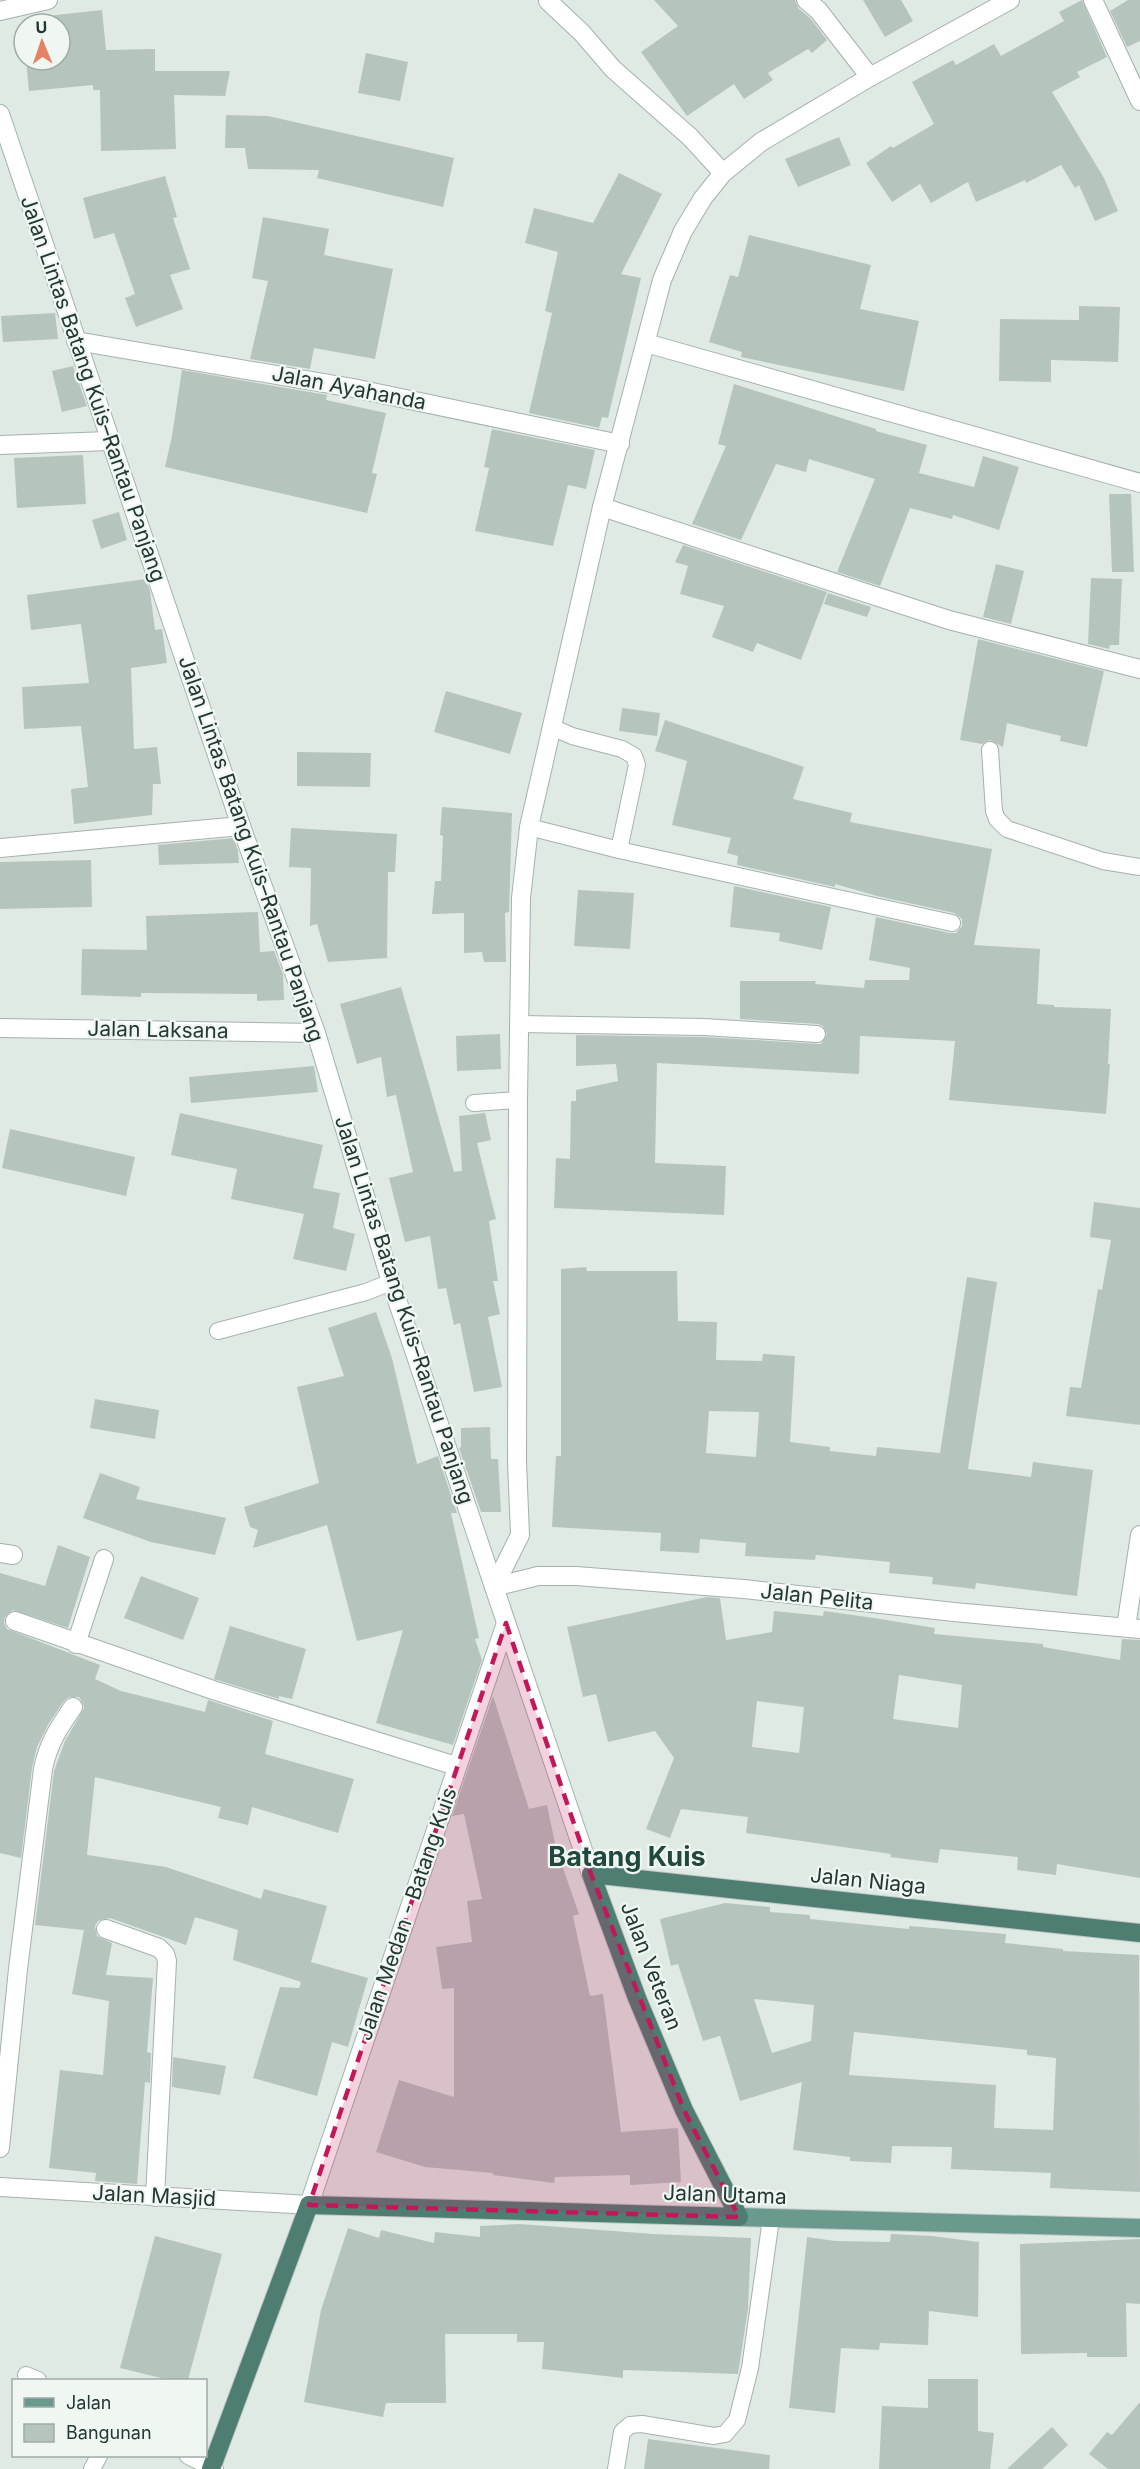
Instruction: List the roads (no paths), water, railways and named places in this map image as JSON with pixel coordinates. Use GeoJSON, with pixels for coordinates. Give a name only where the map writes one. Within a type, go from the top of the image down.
{"type":"FeatureCollection","features":[{"type":"Feature","properties":{"kind":"highway","name":"Jalan Niaga"},"geometry":{"type":"LineString","coordinates":[[591,1874],[1140,1934]]}},
{"type":"Feature","properties":{"kind":"highway","name":"Jalan Veteran"},"geometry":{"type":"LineString","coordinates":[[591,1874],[637,1998],[684,2110],[740,2217]]}},
{"type":"Feature","properties":{"kind":"highway","name":"Jalan Utama"},"geometry":{"type":"LineString","coordinates":[[309,2205],[740,2217]]}},
{"type":"Feature","properties":{"kind":"highway"},"geometry":{"type":"LineString","coordinates":[[213,2468],[309,2205]]}},
{"type":"Feature","properties":{"kind":"main road","name":"Jalan Utama"},"geometry":{"type":"LineString","coordinates":[[740,2217],[1140,2228]]}},
{"type":"Feature","properties":{"kind":"street"},"geometry":{"type":"LineString","coordinates":[[0,11],[48,0]]}},
{"type":"Feature","properties":{"kind":"street"},"geometry":{"type":"LineString","coordinates":[[806,0],[818,10],[870,77]]}},
{"type":"Feature","properties":{"kind":"street"},"geometry":{"type":"LineString","coordinates":[[494,1587],[520,1535],[518,1462],[519,1024],[522,898],[530,827],[602,507],[662,280],[683,231],[703,198],[723,173],[760,142],[870,77],[1010,0]]}},
{"type":"Feature","properties":{"kind":"street"},"geometry":{"type":"LineString","coordinates":[[1093,0],[1140,101]]}},
{"type":"Feature","properties":{"kind":"street"},"geometry":{"type":"LineString","coordinates":[[548,1],[582,33],[613,69],[690,137],[723,173]]}},
{"type":"Feature","properties":{"kind":"street","name":"Jalan Lintas Batang Kuis–Rantau Panjang"},"geometry":{"type":"LineString","coordinates":[[0,114],[241,826],[316,1033],[391,1282],[494,1587]]}},
{"type":"Feature","properties":{"kind":"street","name":"Jalan Ayahanda"},"geometry":{"type":"LineString","coordinates":[[76,340],[353,388],[620,444]]}},
{"type":"Feature","properties":{"kind":"street"},"geometry":{"type":"LineString","coordinates":[[646,343],[1140,483]]}},
{"type":"Feature","properties":{"kind":"street"},"geometry":{"type":"LineString","coordinates":[[0,445],[110,441]]}},
{"type":"Feature","properties":{"kind":"street"},"geometry":{"type":"LineString","coordinates":[[602,507],[949,620],[1140,669]]}},
{"type":"Feature","properties":{"kind":"street"},"geometry":{"type":"LineString","coordinates":[[0,848],[241,826]]}},
{"type":"Feature","properties":{"kind":"street","name":"Jalan Laksana"},"geometry":{"type":"LineString","coordinates":[[0,1028],[316,1033]]}},
{"type":"Feature","properties":{"kind":"street"},"geometry":{"type":"LineString","coordinates":[[1133,1628],[1140,1535]]}},
{"type":"Feature","properties":{"kind":"street"},"geometry":{"type":"LineString","coordinates":[[76,1644],[104,1558]]}},
{"type":"Feature","properties":{"kind":"street","name":"Jalan Pelita"},"geometry":{"type":"LineString","coordinates":[[494,1587],[538,1576],[576,1576],[744,1589],[1133,1628]]}},
{"type":"Feature","properties":{"kind":"street","name":"Jalan Veteran"},"geometry":{"type":"LineString","coordinates":[[494,1587],[591,1874]]}},
{"type":"Feature","properties":{"kind":"street"},"geometry":{"type":"LineString","coordinates":[[15,1621],[76,1644],[235,1697],[456,1766]]}},
{"type":"Feature","properties":{"kind":"street","name":"Jalan Medan - Batang Kuis"},"geometry":{"type":"LineString","coordinates":[[309,2205],[506,1623]]}},
{"type":"Feature","properties":{"kind":"street"},"geometry":{"type":"LineString","coordinates":[[0,2148],[18,1969],[43,1769],[46,1752],[53,1737],[73,1707]]}},
{"type":"Feature","properties":{"kind":"street"},"geometry":{"type":"LineString","coordinates":[[106,1929],[159,1947],[167,1961],[155,2197]]}},
{"type":"Feature","properties":{"kind":"street","name":"Jalan Masjid"},"geometry":{"type":"LineString","coordinates":[[0,2187],[309,2205]]}},
{"type":"Feature","properties":{"kind":"lane"},"geometry":{"type":"LineString","coordinates":[[554,728],[572,736],[622,749],[634,756],[638,765],[619,850]]}},
{"type":"Feature","properties":{"kind":"lane"},"geometry":{"type":"LineString","coordinates":[[990,750],[994,811],[997,819],[1007,829],[1103,861],[1140,867]]}},
{"type":"Feature","properties":{"kind":"lane"},"geometry":{"type":"LineString","coordinates":[[530,827],[619,850],[952,923]]}},
{"type":"Feature","properties":{"kind":"lane"},"geometry":{"type":"LineString","coordinates":[[519,1024],[704,1027],[817,1034]]}},
{"type":"Feature","properties":{"kind":"lane"},"geometry":{"type":"LineString","coordinates":[[474,1103],[518,1100]]}},
{"type":"Feature","properties":{"kind":"lane"},"geometry":{"type":"LineString","coordinates":[[218,1331],[366,1292],[391,1282]]}},
{"type":"Feature","properties":{"kind":"lane"},"geometry":{"type":"LineString","coordinates":[[616,2469],[622,2432],[630,2425],[642,2424],[714,2436],[725,2433],[737,2420],[750,2368],[771,2219]]}},
{"type":"Feature","properties":{"kind":"lane"},"geometry":{"type":"LineString","coordinates":[[190,2457],[213,2468]]}},
{"type":"Feature","properties":{"kind":"district","name":"Batang Kuis"},"geometry":{"type":"Point","coordinates":[627,1857]}}]}
